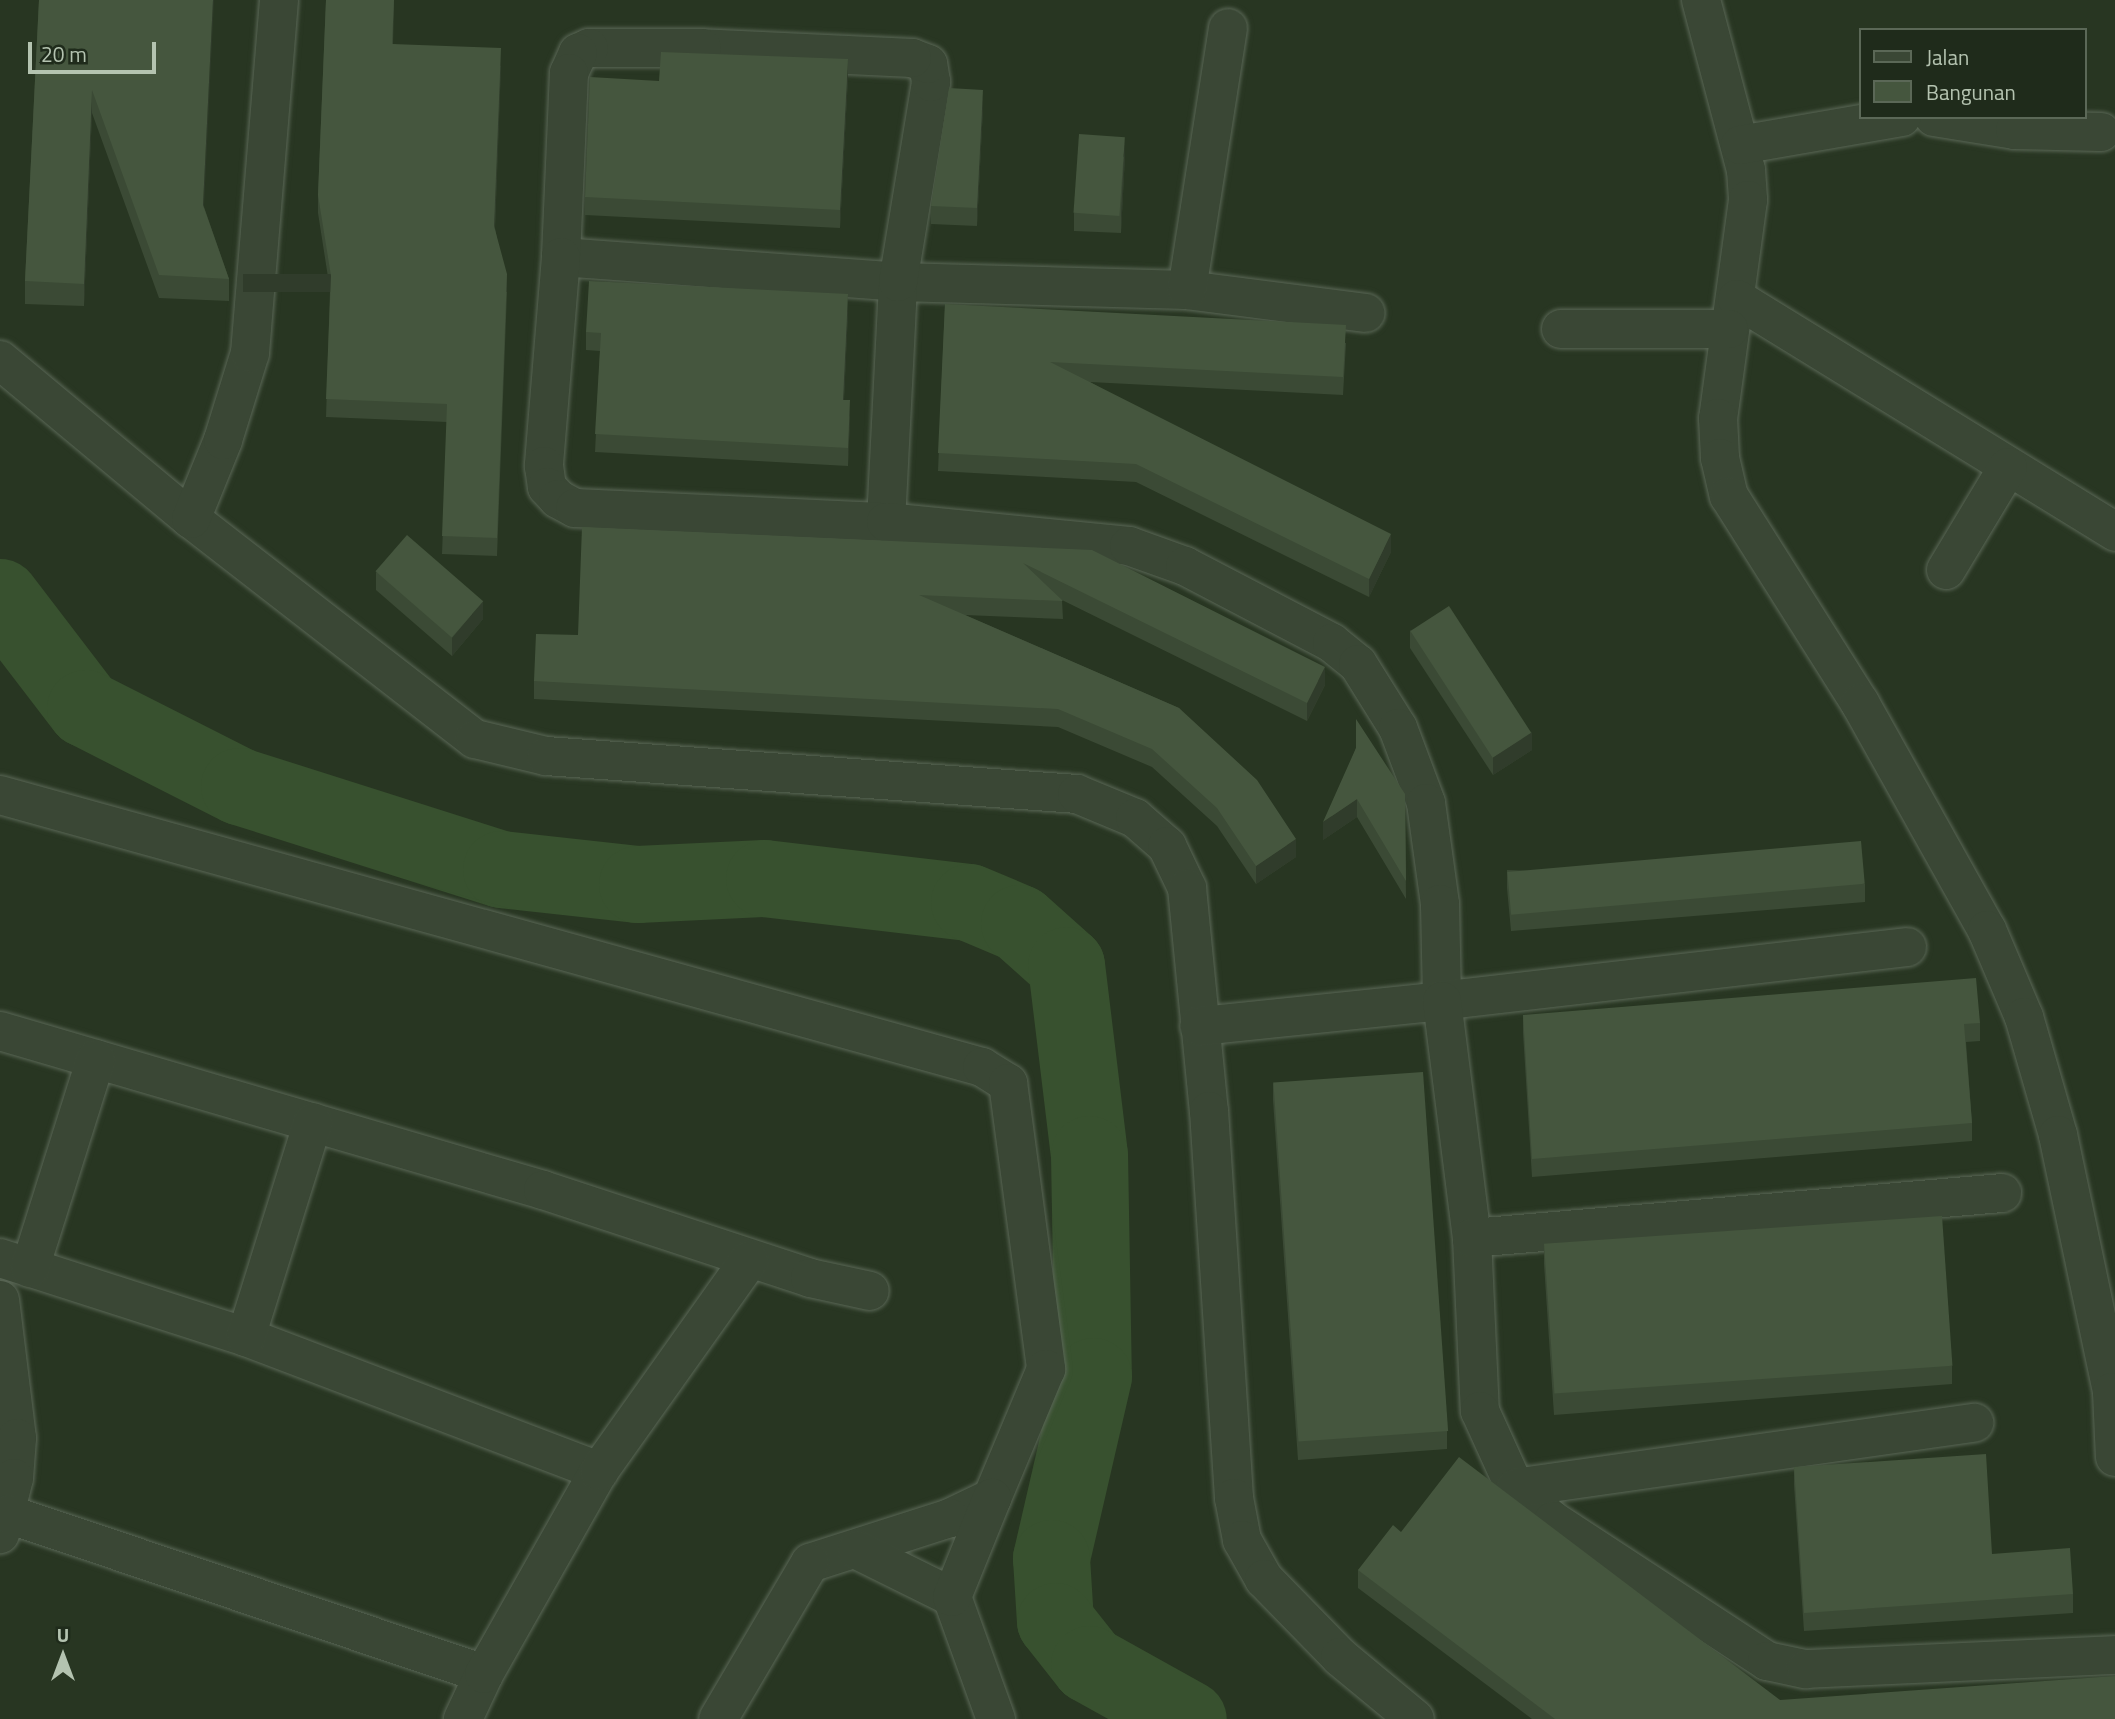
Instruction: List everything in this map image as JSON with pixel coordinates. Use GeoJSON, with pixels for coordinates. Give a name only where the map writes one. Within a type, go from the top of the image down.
{"type":"FeatureCollection","features":[{"type":"Feature","properties":{"kind":"street"},"geometry":{"type":"LineString","coordinates":[[191,519],[223,440],[250,353],[279,0]]}},
{"type":"Feature","properties":{"kind":"street"},"geometry":{"type":"LineString","coordinates":[[1701,0],[1740,145],[1748,200],[1718,418],[1720,458],[1729,496],[1860,703],[1987,930],[2024,1017],[2058,1135],[2112,1392],[2115,1457]]}},
{"type":"Feature","properties":{"kind":"street"},"geometry":{"type":"LineString","coordinates":[[1187,290],[1228,29]]}},
{"type":"Feature","properties":{"kind":"street"},"geometry":{"type":"LineString","coordinates":[[886,522],[898,282],[930,82],[928,64],[912,58],[702,48],[589,48],[578,53],[569,73],[561,257],[544,466],[547,488],[558,499],[575,508],[886,522],[1129,546],[1159,554],[1332,643],[1357,664],[1398,728],[1426,803],[1440,904],[1442,1000],[1472,1238],[1480,1411],[1515,1488],[1553,1521],[1767,1661],[1785,1667],[2115,1655]]}},
{"type":"Feature","properties":{"kind":"street"},"geometry":{"type":"LineString","coordinates":[[1740,145],[1890,119]]}},
{"type":"Feature","properties":{"kind":"street"},"geometry":{"type":"LineString","coordinates":[[1946,119],[2015,130],[2101,132]]}},
{"type":"Feature","properties":{"kind":"street"},"geometry":{"type":"LineString","coordinates":[[561,257],[898,282],[1187,290],[1366,313]]}},
{"type":"Feature","properties":{"kind":"street"},"geometry":{"type":"LineString","coordinates":[[1561,329],[1733,314],[2008,467],[2115,532]]}},
{"type":"Feature","properties":{"kind":"street"},"geometry":{"type":"LineString","coordinates":[[0,360],[191,519],[475,739],[507,750],[1077,794],[1102,801],[1135,818],[1167,846],[1179,865],[1187,888],[1234,1498],[1242,1540],[1264,1579],[1321,1638],[1415,1719]]}},
{"type":"Feature","properties":{"kind":"street"},"geometry":{"type":"LineString","coordinates":[[1946,570],[2008,467]]}},
{"type":"Feature","properties":{"kind":"street"},"geometry":{"type":"LineString","coordinates":[[0,795],[998,1075],[1013,1092],[1046,1369],[952,1597],[996,1719]]}},
{"type":"Feature","properties":{"kind":"street"},"geometry":{"type":"LineString","coordinates":[[1199,1026],[1907,947]]}},
{"type":"Feature","properties":{"kind":"street"},"geometry":{"type":"LineString","coordinates":[[0,1031],[543,1190],[749,1259],[870,1291]]}},
{"type":"Feature","properties":{"kind":"street"},"geometry":{"type":"LineString","coordinates":[[96,1059],[15,1263],[246,1337],[599,1471]]}},
{"type":"Feature","properties":{"kind":"street"},"geometry":{"type":"LineString","coordinates":[[246,1337],[313,1122]]}},
{"type":"Feature","properties":{"kind":"street"},"geometry":{"type":"LineString","coordinates":[[1472,1238],[2002,1193]]}},
{"type":"Feature","properties":{"kind":"street"},"geometry":{"type":"LineString","coordinates":[[463,1719],[484,1674],[599,1471],[749,1259]]}},
{"type":"Feature","properties":{"kind":"street"},"geometry":{"type":"LineString","coordinates":[[0,1300],[8,1439],[4,1524],[484,1674]]}},
{"type":"Feature","properties":{"kind":"street"},"geometry":{"type":"LineString","coordinates":[[1515,1488],[1974,1423]]}},
{"type":"Feature","properties":{"kind":"street"},"geometry":{"type":"LineString","coordinates":[[718,1719],[810,1563],[950,1518],[992,1498]]}},
{"type":"Feature","properties":{"kind":"street"},"geometry":{"type":"LineString","coordinates":[[857,1550],[952,1597]]}},
{"type":"Feature","properties":{"kind":"building"},"geometry":{"type":"Polygon","coordinates":[[[39,0],[213,0],[203,205],[229,279],[159,275],[92,90],[84,284],[25,281],[39,0]]]}},
{"type":"Feature","properties":{"kind":"building"},"geometry":{"type":"Polygon","coordinates":[[[326,0],[394,0],[392,44],[501,48],[494,226],[507,274],[497,538],[442,536],[447,404],[326,399],[331,276],[318,195],[326,0]]]}},
{"type":"Feature","properties":{"kind":"building"},"geometry":{"type":"Polygon","coordinates":[[[661,52],[848,59],[840,210],[585,197],[590,77],[659,81],[661,52]]]}},
{"type":"Feature","properties":{"kind":"building"},"geometry":{"type":"Polygon","coordinates":[[[949,88],[983,90],[977,208],[931,206],[949,88]]]}},
{"type":"Feature","properties":{"kind":"building"},"geometry":{"type":"Polygon","coordinates":[[[1079,134],[1125,137],[1119,216],[1073,213],[1079,134]]]}},
{"type":"Feature","properties":{"kind":"building"},"geometry":{"type":"Polygon","coordinates":[[[589,281],[848,294],[843,400],[850,400],[848,448],[595,434],[601,333],[586,332],[589,281]]]}},
{"type":"Feature","properties":{"kind":"building"},"geometry":{"type":"Polygon","coordinates":[[[945,304],[1346,325],[1343,377],[1050,362],[1391,534],[1369,579],[1136,464],[938,453],[945,304]]]}},
{"type":"Feature","properties":{"kind":"building"},"geometry":{"type":"Polygon","coordinates":[[[582,527],[1092,550],[1325,667],[1307,703],[1023,563],[1063,601],[919,595],[1179,708],[1257,780],[1296,839],[1256,866],[1217,808],[1152,749],[1058,709],[534,681],[536,634],[578,635],[582,527]]]}},
{"type":"Feature","properties":{"kind":"building"},"geometry":{"type":"Polygon","coordinates":[[[407,535],[483,601],[452,637],[376,571],[407,535]]]}},
{"type":"Feature","properties":{"kind":"building"},"geometry":{"type":"Polygon","coordinates":[[[1449,606],[1531,733],[1493,758],[1410,631],[1449,606]]]}},
{"type":"Feature","properties":{"kind":"building"},"geometry":{"type":"Polygon","coordinates":[[[1356,719],[1405,794],[1406,881],[1357,799],[1323,822],[1356,748],[1356,719]]]}},
{"type":"Feature","properties":{"kind":"building"},"geometry":{"type":"Polygon","coordinates":[[[1861,841],[1865,884],[1511,915],[1507,872],[1861,841]]]}},
{"type":"Feature","properties":{"kind":"building"},"geometry":{"type":"Polygon","coordinates":[[[1976,978],[1980,1023],[1964,1024],[1972,1123],[1532,1159],[1523,1015],[1976,978]]]}},
{"type":"Feature","properties":{"kind":"building"},"geometry":{"type":"Polygon","coordinates":[[[1423,1072],[1448,1431],[1298,1442],[1273,1082],[1423,1072]]]}},
{"type":"Feature","properties":{"kind":"building"},"geometry":{"type":"Polygon","coordinates":[[[1942,1216],[1952,1366],[1554,1393],[1544,1244],[1942,1216]]]}},
{"type":"Feature","properties":{"kind":"building"},"geometry":{"type":"Polygon","coordinates":[[[1986,1454],[1992,1554],[2070,1548],[2073,1594],[1804,1613],[1794,1467],[1986,1454]]]}},
{"type":"Feature","properties":{"kind":"building"},"geometry":{"type":"Polygon","coordinates":[[[1459,1457],[1780,1700],[2115,1676],[2115,1719],[1555,1719],[1358,1570],[1393,1525],[1401,1532],[1459,1457]]]}},
{"type":"Feature","properties":{"kind":"waterway"},"geometry":{"type":"LineString","coordinates":[[0,597],[85,708],[239,786],[501,869],[637,884],[764,878],[969,902],[1019,923],[1066,965],[1089,1154],[1093,1376],[1051,1558],[1055,1621],[1089,1664],[1188,1719]]}}]}
